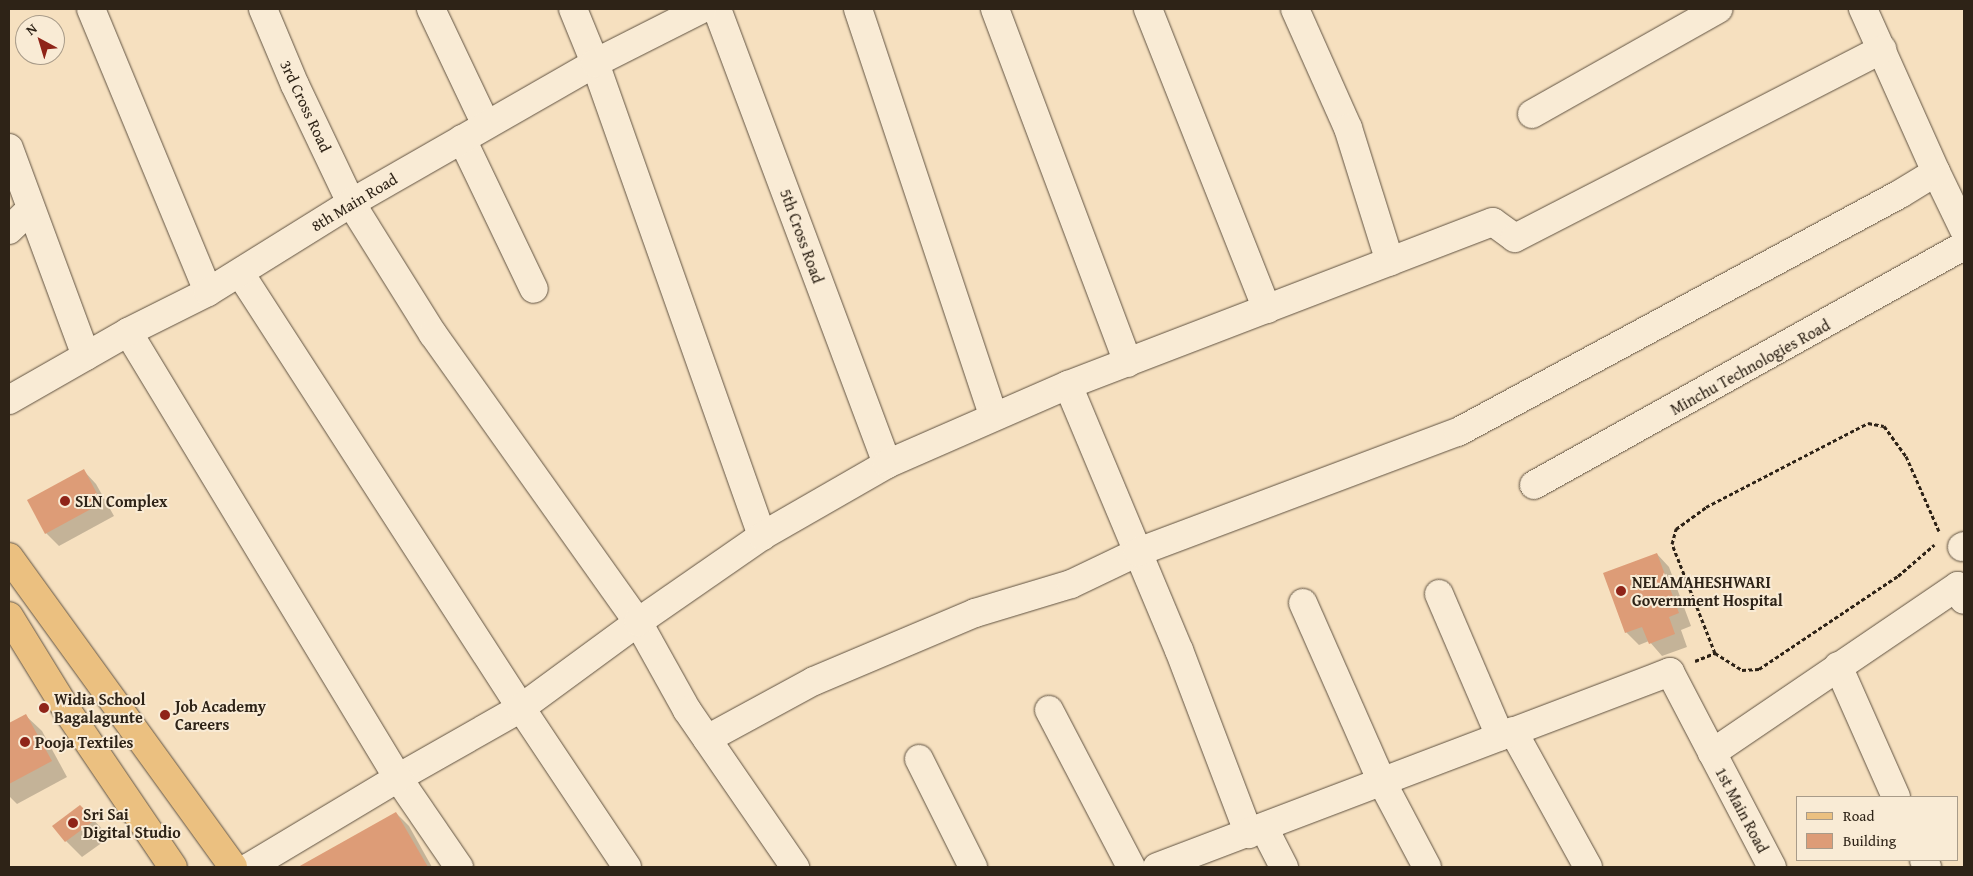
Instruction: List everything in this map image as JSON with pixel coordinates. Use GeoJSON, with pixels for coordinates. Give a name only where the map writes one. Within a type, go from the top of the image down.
{"type":"FeatureCollection","features":[{"type":"Feature","properties":{"kind":"main road"},"geometry":{"type":"LineString","coordinates":[[9,557],[233,867]]}},
{"type":"Feature","properties":{"kind":"main road"},"geometry":{"type":"LineString","coordinates":[[11,624],[173,867]]}},
{"type":"Feature","properties":{"kind":"street"},"geometry":{"type":"LineString","coordinates":[[92,9],[208,292]]}},
{"type":"Feature","properties":{"kind":"street","name":"3rd Cross Road"},"geometry":{"type":"LineString","coordinates":[[263,9],[295,85],[352,202],[433,334],[638,622],[687,710],[795,867]]}},
{"type":"Feature","properties":{"kind":"street"},"geometry":{"type":"LineString","coordinates":[[431,9],[486,125]]}},
{"type":"Feature","properties":{"kind":"street"},"geometry":{"type":"LineString","coordinates":[[573,9],[595,63],[762,536]]}},
{"type":"Feature","properties":{"kind":"street","name":"8th Main Road"},"geometry":{"type":"LineString","coordinates":[[9,400],[128,332],[240,274],[352,202],[595,63],[702,9]]}},
{"type":"Feature","properties":{"kind":"street","name":"5th Cross Road"},"geometry":{"type":"LineString","coordinates":[[717,9],[887,464]]}},
{"type":"Feature","properties":{"kind":"street"},"geometry":{"type":"LineString","coordinates":[[858,9],[993,416]]}},
{"type":"Feature","properties":{"kind":"street"},"geometry":{"type":"LineString","coordinates":[[995,9],[1128,363]]}},
{"type":"Feature","properties":{"kind":"street"},"geometry":{"type":"LineString","coordinates":[[1148,9],[1267,309]]}},
{"type":"Feature","properties":{"kind":"street"},"geometry":{"type":"LineString","coordinates":[[1295,9],[1348,128],[1390,262]]}},
{"type":"Feature","properties":{"kind":"street"},"geometry":{"type":"LineString","coordinates":[[1532,114],[1718,9]]}},
{"type":"Feature","properties":{"kind":"street"},"geometry":{"type":"LineString","coordinates":[[1863,9],[1964,230]]}},
{"type":"Feature","properties":{"kind":"street"},"geometry":{"type":"LineString","coordinates":[[249,867],[398,778],[521,708],[638,622],[762,536],[887,464],[993,416],[1068,385],[1493,222],[1515,238],[1882,49]]}},
{"type":"Feature","properties":{"kind":"street"},"geometry":{"type":"LineString","coordinates":[[462,139],[534,289]]}},
{"type":"Feature","properties":{"kind":"street"},"geometry":{"type":"LineString","coordinates":[[9,148],[86,356]]}},
{"type":"Feature","properties":{"kind":"street"},"geometry":{"type":"LineString","coordinates":[[707,739],[814,681],[975,613],[1071,584],[1138,552],[1458,432],[1774,264],[1936,172]]}},
{"type":"Feature","properties":{"kind":"street"},"geometry":{"type":"LineString","coordinates":[[9,230],[31,209]]}},
{"type":"Feature","properties":{"kind":"street","name":"Minchu Technologies Road"},"geometry":{"type":"LineString","coordinates":[[1534,485],[1964,246]]}},
{"type":"Feature","properties":{"kind":"street"},"geometry":{"type":"LineString","coordinates":[[240,274],[521,708],[627,867]]}},
{"type":"Feature","properties":{"kind":"street"},"geometry":{"type":"LineString","coordinates":[[128,332],[398,778],[460,867]]}},
{"type":"Feature","properties":{"kind":"street"},"geometry":{"type":"LineString","coordinates":[[1068,385],[1257,831],[1284,867]]}},
{"type":"Feature","properties":{"kind":"street"},"geometry":{"type":"LineString","coordinates":[[1712,753],[1958,586],[1964,600]]}},
{"type":"Feature","properties":{"kind":"street"},"geometry":{"type":"LineString","coordinates":[[1439,594],[1507,734],[1588,867]]}},
{"type":"Feature","properties":{"kind":"street"},"geometry":{"type":"LineString","coordinates":[[1303,603],[1382,782],[1427,867]]}},
{"type":"Feature","properties":{"kind":"street"},"geometry":{"type":"LineString","coordinates":[[1838,666],[1896,796]]}},
{"type":"Feature","properties":{"kind":"street"},"geometry":{"type":"LineString","coordinates":[[1157,867],[1257,831],[1670,672]]}},
{"type":"Feature","properties":{"kind":"street","name":"1st Main Road"},"geometry":{"type":"LineString","coordinates":[[1670,672],[1772,867]]}},
{"type":"Feature","properties":{"kind":"street"},"geometry":{"type":"LineString","coordinates":[[1049,710],[1131,867]]}},
{"type":"Feature","properties":{"kind":"street"},"geometry":{"type":"LineString","coordinates":[[919,759],[973,867]]}},
{"type":"Feature","properties":{"kind":"path"},"geometry":{"type":"LineString","coordinates":[[1868,423],[1884,426],[1906,456],[1940,533],[1936,543],[1898,576],[1759,669],[1742,670],[1715,653],[1672,544],[1676,529],[1706,507],[1843,435],[1868,423]]}},
{"type":"Feature","properties":{"kind":"path"},"geometry":{"type":"LineString","coordinates":[[1670,672],[1715,653]]}},
{"type":"Feature","properties":{"kind":"building","name":"SLN Complex"},"geometry":{"type":"Polygon","coordinates":[[[84,469],[102,503],[45,534],[27,500],[84,469]]]}},
{"type":"Feature","properties":{"kind":"building"},"geometry":{"type":"Polygon","coordinates":[[[1657,553],[1679,613],[1669,617],[1675,634],[1649,644],[1642,627],[1625,633],[1603,573],[1657,553]]]}},
{"type":"Feature","properties":{"kind":"building","name":"Pooja Textiles"},"geometry":{"type":"Polygon","coordinates":[[[26,714],[52,761],[9,784],[9,723],[26,714]]]}},
{"type":"Feature","properties":{"kind":"building","name":"Sri Sai Digital Studio"},"geometry":{"type":"Polygon","coordinates":[[[80,805],[95,820],[65,842],[52,826],[80,805]]]}},
{"type":"Feature","properties":{"kind":"building"},"geometry":{"type":"Polygon","coordinates":[[[396,812],[428,867],[298,867],[396,812]]]}},
{"type":"Feature","properties":{"kind":"place","name":"SLN Complex"},"geometry":{"type":"Point","coordinates":[65,501]}},
{"type":"Feature","properties":{"kind":"place","name":"NELAMAHESHWARI Government Hospital"},"geometry":{"type":"Point","coordinates":[1621,591]}},
{"type":"Feature","properties":{"kind":"place","name":"Widia School Bagalagunte"},"geometry":{"type":"Point","coordinates":[44,708]}},
{"type":"Feature","properties":{"kind":"place","name":"Job Academy Careers"},"geometry":{"type":"Point","coordinates":[165,715]}},
{"type":"Feature","properties":{"kind":"place","name":"Pooja Textiles"},"geometry":{"type":"Point","coordinates":[25,742]}},
{"type":"Feature","properties":{"kind":"place","name":"Sri Sai Digital Studio"},"geometry":{"type":"Point","coordinates":[73,823]}}]}
